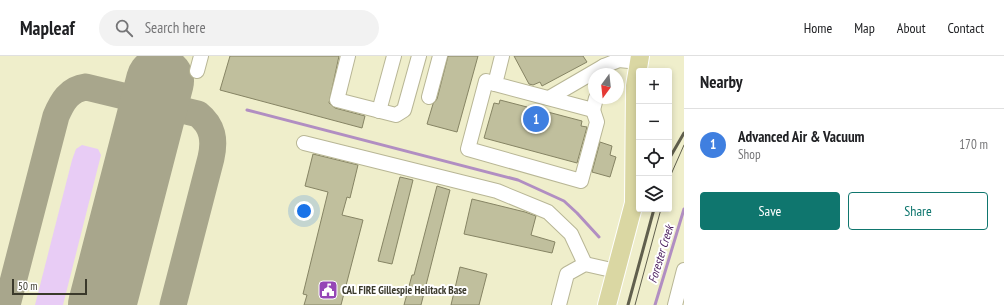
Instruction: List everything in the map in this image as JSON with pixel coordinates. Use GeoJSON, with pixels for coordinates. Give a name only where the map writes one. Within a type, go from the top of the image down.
{"type":"FeatureCollection","features":[{"type":"Feature","properties":{"kind":"main road"},"geometry":{"type":"LineString","coordinates":[[607,305],[634,203],[635,86],[639,59]]}},
{"type":"Feature","properties":{"kind":"lane"},"geometry":{"type":"LineString","coordinates":[[197,71],[201,56]]}},
{"type":"Feature","properties":{"kind":"lane"},"geometry":{"type":"LineString","coordinates":[[348,56],[338,100],[396,115],[404,110],[419,56]]}},
{"type":"Feature","properties":{"kind":"lane"},"geometry":{"type":"LineString","coordinates":[[379,111],[394,56]]}},
{"type":"Feature","properties":{"kind":"lane"},"geometry":{"type":"LineString","coordinates":[[429,96],[440,56]]}},
{"type":"Feature","properties":{"kind":"lane"},"geometry":{"type":"LineString","coordinates":[[496,84],[502,56]]}},
{"type":"Feature","properties":{"kind":"lane"},"geometry":{"type":"LineString","coordinates":[[606,68],[619,60],[639,59]]}},
{"type":"Feature","properties":{"kind":"lane"},"geometry":{"type":"LineString","coordinates":[[549,98],[588,78]]}},
{"type":"Feature","properties":{"kind":"lane"},"geometry":{"type":"LineString","coordinates":[[588,103],[549,98],[486,81],[468,149],[581,181],[597,122],[595,104]]}},
{"type":"Feature","properties":{"kind":"lane"},"geometry":{"type":"LineString","coordinates":[[304,143],[497,191],[548,212],[571,234],[585,264]]}},
{"type":"Feature","properties":{"kind":"lane"},"geometry":{"type":"LineString","coordinates":[[559,305],[567,274],[585,264],[616,271]]}},
{"type":"Feature","properties":{"kind":"lane"},"geometry":{"type":"LineString","coordinates":[[675,305],[684,270]]}},
{"type":"Feature","properties":{"kind":"shaded area"},"geometry":{"type":"Polygon","coordinates":[[[82,145],[98,149],[101,155],[63,305],[35,305],[72,160],[76,149],[82,145]]]}},
{"type":"Feature","properties":{"kind":"building"},"geometry":{"type":"Polygon","coordinates":[[[230,56],[339,56],[329,103],[335,108],[365,116],[362,128],[220,90],[230,56]]]}},
{"type":"Feature","properties":{"kind":"building"},"geometry":{"type":"Polygon","coordinates":[[[448,56],[478,56],[457,132],[427,124],[433,104],[437,99],[448,56]]]}},
{"type":"Feature","properties":{"kind":"building"},"geometry":{"type":"Polygon","coordinates":[[[514,56],[583,56],[587,62],[542,86],[540,82],[533,85],[529,84],[514,56]]]}},
{"type":"Feature","properties":{"kind":"building"},"geometry":{"type":"Polygon","coordinates":[[[500,100],[527,107],[526,111],[543,115],[544,111],[582,121],[581,126],[587,127],[577,163],[484,138],[494,103],[499,104],[500,100]]]}},
{"type":"Feature","properties":{"kind":"building"},"geometry":{"type":"Polygon","coordinates":[[[600,142],[612,146],[610,155],[616,157],[610,177],[592,172],[600,142]]]}},
{"type":"Feature","properties":{"kind":"building"},"geometry":{"type":"Polygon","coordinates":[[[313,154],[358,165],[350,198],[347,197],[342,215],[363,220],[341,305],[304,305],[307,295],[303,294],[328,192],[305,186],[313,154]]]}},
{"type":"Feature","properties":{"kind":"building"},"geometry":{"type":"Polygon","coordinates":[[[400,177],[413,180],[392,264],[378,261],[400,177]]]}},
{"type":"Feature","properties":{"kind":"building"},"geometry":{"type":"Polygon","coordinates":[[[437,186],[450,190],[421,305],[404,305],[412,275],[414,275],[437,186]]]}},
{"type":"Feature","properties":{"kind":"building"},"geometry":{"type":"Polygon","coordinates":[[[472,199],[536,216],[531,235],[555,242],[552,253],[464,234],[472,199]]]}},
{"type":"Feature","properties":{"kind":"building"},"geometry":{"type":"Polygon","coordinates":[[[460,267],[487,274],[479,305],[451,305],[460,267]]]}},
{"type":"Feature","properties":{"kind":"waterway"},"geometry":{"type":"LineString","coordinates":[[247,110],[518,180],[564,201],[599,237]]}},
{"type":"Feature","properties":{"kind":"waterway","name":"Forester Creek"},"geometry":{"type":"LineString","coordinates":[[655,305],[684,209]]}},
{"type":"Feature","properties":{"kind":"taxiway"},"geometry":{"type":"LineString","coordinates":[[7,305],[56,116],[64,101],[71,93],[75,90],[86,87],[198,114],[210,128],[213,139],[211,158],[173,305]]}},
{"type":"Feature","properties":{"kind":"runway"},"geometry":{"type":"LineString","coordinates":[[102,305],[160,81]]}},
{"type":"Feature","properties":{"kind":"tram line"},"geometry":{"type":"LineString","coordinates":[[670,176],[684,145]]}},
{"type":"Feature","properties":{"kind":"tram line"},"geometry":{"type":"LineString","coordinates":[[635,305],[660,212]]}},
{"type":"Feature","properties":{"kind":"railway"},"geometry":{"type":"LineString","coordinates":[[672,154],[684,133]]}},
{"type":"Feature","properties":{"kind":"railway"},"geometry":{"type":"LineString","coordinates":[[628,305],[653,212]]}},
{"type":"Feature","properties":{"kind":"place","name":"Advanced Air & Vacuum"},"geometry":{"type":"Point","coordinates":[536,119]}},
{"type":"Feature","properties":{"kind":"place","name":"CAL FIRE Gillespie Helitack Base"},"geometry":{"type":"Point","coordinates":[328,290]}}]}
